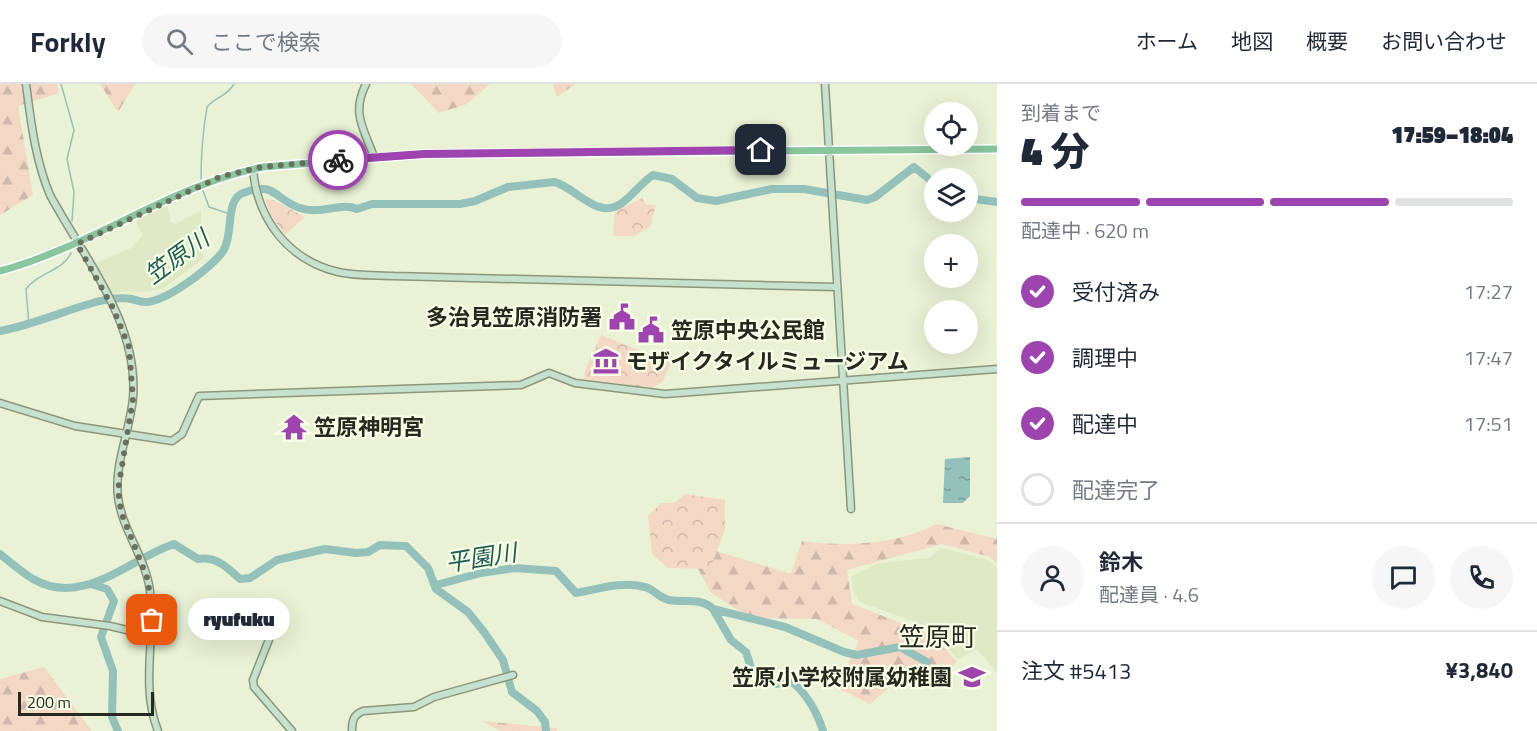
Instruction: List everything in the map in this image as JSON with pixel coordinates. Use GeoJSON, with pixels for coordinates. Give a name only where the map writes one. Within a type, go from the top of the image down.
{"type":"FeatureCollection","features":[{"type":"Feature","properties":{"kind":"main road"},"geometry":{"type":"LineString","coordinates":[[0,271],[50,256],[207,181],[253,169],[374,157],[497,152],[997,148]]}},
{"type":"Feature","properties":{"kind":"street"},"geometry":{"type":"LineString","coordinates":[[26,84],[35,151],[42,176],[123,329],[133,376],[133,399],[118,479],[118,497],[123,519],[139,554],[150,591],[152,636],[149,699],[157,730]]}},
{"type":"Feature","properties":{"kind":"street"},"geometry":{"type":"LineString","coordinates":[[366,84],[357,100],[357,108],[374,157]]}},
{"type":"Feature","properties":{"kind":"street"},"geometry":{"type":"LineString","coordinates":[[825,84],[831,150],[836,287],[851,509]]}},
{"type":"Feature","properties":{"kind":"street"},"geometry":{"type":"LineString","coordinates":[[253,169],[258,199],[272,227],[295,252],[319,266],[350,274],[836,287]]}},
{"type":"Feature","properties":{"kind":"street"},"geometry":{"type":"LineString","coordinates":[[0,403],[75,426],[172,441],[182,434],[199,396],[521,385],[547,373],[575,383],[665,394],[997,369]]}},
{"type":"Feature","properties":{"kind":"street"},"geometry":{"type":"LineString","coordinates":[[0,601],[42,617],[110,626],[152,636]]}},
{"type":"Feature","properties":{"kind":"street"},"geometry":{"type":"LineString","coordinates":[[270,637],[253,680],[254,687],[292,731]]}},
{"type":"Feature","properties":{"kind":"street"},"geometry":{"type":"LineString","coordinates":[[352,731],[353,719],[363,711],[414,706],[455,691],[513,675]]}},
{"type":"Feature","properties":{"kind":"shaded area"},"geometry":{"type":"Polygon","coordinates":[[[167,203],[171,222],[175,224],[201,210],[201,248],[204,258],[164,288],[146,292],[127,291],[109,294],[92,265],[131,248],[143,235],[134,219],[167,203]]]}},
{"type":"Feature","properties":{"kind":"shaded area"},"geometry":{"type":"Polygon","coordinates":[[[940,548],[986,559],[997,568],[997,672],[977,649],[958,659],[930,628],[860,602],[852,587],[852,576],[879,563],[930,558],[940,548]]]}},
{"type":"Feature","properties":{"kind":"green space"},"geometry":{"type":"Polygon","coordinates":[[[0,84],[57,84],[59,93],[18,106],[33,195],[0,215],[0,84]]]}},
{"type":"Feature","properties":{"kind":"green space"},"geometry":{"type":"Polygon","coordinates":[[[100,84],[135,84],[118,112],[100,84]]]}},
{"type":"Feature","properties":{"kind":"green space"},"geometry":{"type":"Polygon","coordinates":[[[411,84],[490,84],[467,104],[439,113],[411,84]]]}},
{"type":"Feature","properties":{"kind":"green space"},"geometry":{"type":"Polygon","coordinates":[[[553,84],[575,84],[557,97],[553,84]]]}},
{"type":"Feature","properties":{"kind":"green space"},"geometry":{"type":"Polygon","coordinates":[[[642,198],[647,205],[656,205],[650,227],[634,236],[613,236],[615,212],[642,198]]]}},
{"type":"Feature","properties":{"kind":"green space"},"geometry":{"type":"Polygon","coordinates":[[[265,199],[280,203],[305,217],[285,235],[270,214],[265,199]]]}},
{"type":"Feature","properties":{"kind":"green space"},"geometry":{"type":"Polygon","coordinates":[[[601,335],[671,363],[663,381],[653,388],[584,379],[585,370],[601,335]]]}},
{"type":"Feature","properties":{"kind":"green space"},"geometry":{"type":"Polygon","coordinates":[[[685,494],[725,500],[725,530],[710,569],[668,568],[652,554],[648,516],[661,503],[674,503],[685,494]]]}},
{"type":"Feature","properties":{"kind":"green space"},"geometry":{"type":"Polygon","coordinates":[[[936,524],[997,539],[997,564],[990,557],[942,544],[847,570],[852,604],[932,635],[956,661],[943,685],[906,673],[870,704],[837,688],[859,641],[817,619],[751,618],[711,593],[697,567],[707,548],[791,574],[802,541],[836,544],[870,543],[904,536],[936,524]]]}},
{"type":"Feature","properties":{"kind":"green space"},"geometry":{"type":"Polygon","coordinates":[[[44,667],[92,731],[0,731],[0,679],[44,667]]]}},
{"type":"Feature","properties":{"kind":"green space"},"geometry":{"type":"Polygon","coordinates":[[[482,721],[556,728],[558,731],[501,731],[482,721]]]}},
{"type":"Feature","properties":{"kind":"water"},"geometry":{"type":"Polygon","coordinates":[[[970,457],[970,496],[963,503],[943,503],[945,459],[970,457]]]}},
{"type":"Feature","properties":{"kind":"waterway"},"geometry":{"type":"LineString","coordinates":[[61,84],[74,130],[67,159],[74,192],[72,221]]}},
{"type":"Feature","properties":{"kind":"waterway"},"geometry":{"type":"LineString","coordinates":[[201,179],[202,142],[207,107],[234,84]]}},
{"type":"Feature","properties":{"kind":"waterway","name":"笠原川"},"geometry":{"type":"LineString","coordinates":[[0,331],[100,301],[123,298],[145,302],[154,301],[175,291],[221,254],[228,238],[231,211],[237,197],[254,190],[269,190],[292,205],[308,210],[344,207],[357,209],[372,204],[460,204],[475,201],[508,187],[554,182],[595,206],[604,208],[622,203],[653,175],[672,179],[697,198],[716,201],[772,189],[804,189],[867,200],[875,197],[914,167],[924,175]]}},
{"type":"Feature","properties":{"kind":"waterway"},"geometry":{"type":"LineString","coordinates":[[202,188],[209,207],[230,214]]}},
{"type":"Feature","properties":{"kind":"waterway","name":"笠原川"},"geometry":{"type":"LineString","coordinates":[[978,199],[997,202]]}},
{"type":"Feature","properties":{"kind":"waterway"},"geometry":{"type":"LineString","coordinates":[[29,325],[26,289],[37,279],[62,264],[71,253]]}},
{"type":"Feature","properties":{"kind":"waterway","name":"平園川"},"geometry":{"type":"LineString","coordinates":[[0,554],[33,579],[52,586],[70,588],[88,585],[105,578],[174,544],[198,559],[210,559],[221,563],[240,579],[250,578],[277,560],[325,549],[356,553],[368,552],[380,545],[406,546],[428,568],[436,589],[468,612],[484,632],[503,660],[512,692],[537,711],[545,722],[546,731]]}},
{"type":"Feature","properties":{"kind":"waterway","name":"平園川"},"geometry":{"type":"LineString","coordinates":[[436,585],[481,573],[515,568],[556,571],[576,593],[619,585],[636,585],[645,587],[669,600],[703,603],[713,609],[785,627],[844,652],[857,655],[900,647],[927,662]]}},
{"type":"Feature","properties":{"kind":"waterway"},"geometry":{"type":"LineString","coordinates":[[94,585],[107,589],[114,601],[101,637],[113,671],[112,717],[118,731]]}},
{"type":"Feature","properties":{"kind":"waterway"},"geometry":{"type":"LineString","coordinates":[[713,609],[731,640],[746,652],[751,668],[776,684],[791,681],[811,704],[823,731]]}},
{"type":"Feature","properties":{"kind":"way so far"},"geometry":{"type":"LineString","coordinates":[[152,620],[148,580],[123,519],[118,497],[118,479],[133,399],[129,347],[113,308],[77,244],[207,181],[238,171],[338,160]]}},
{"type":"Feature","properties":{"kind":"place","name":"多治見笠原消防署"},"geometry":{"type":"Point","coordinates":[622,317]}},
{"type":"Feature","properties":{"kind":"place","name":"笠原中央公民館"},"geometry":{"type":"Point","coordinates":[651,330]}},
{"type":"Feature","properties":{"kind":"place","name":"モザイクタイルミュージアム"},"geometry":{"type":"Point","coordinates":[606,361]}},
{"type":"Feature","properties":{"kind":"place","name":"笠原神明宮"},"geometry":{"type":"Point","coordinates":[294,427]}},
{"type":"Feature","properties":{"kind":"place","name":"ryufuku"},"geometry":{"type":"Point","coordinates":[152,620]}},
{"type":"Feature","properties":{"kind":"place","name":"笠原小学校附属幼稚園"},"geometry":{"type":"Point","coordinates":[972,677]}},
{"type":"Feature","properties":{"kind":"district","name":"笠原町"},"geometry":{"type":"Point","coordinates":[938,637]}},
{"type":"Feature","properties":{"kind":"route"},"geometry":{"type":"LineString","coordinates":[[338,160],[497,152],[761,150]]}}]}
